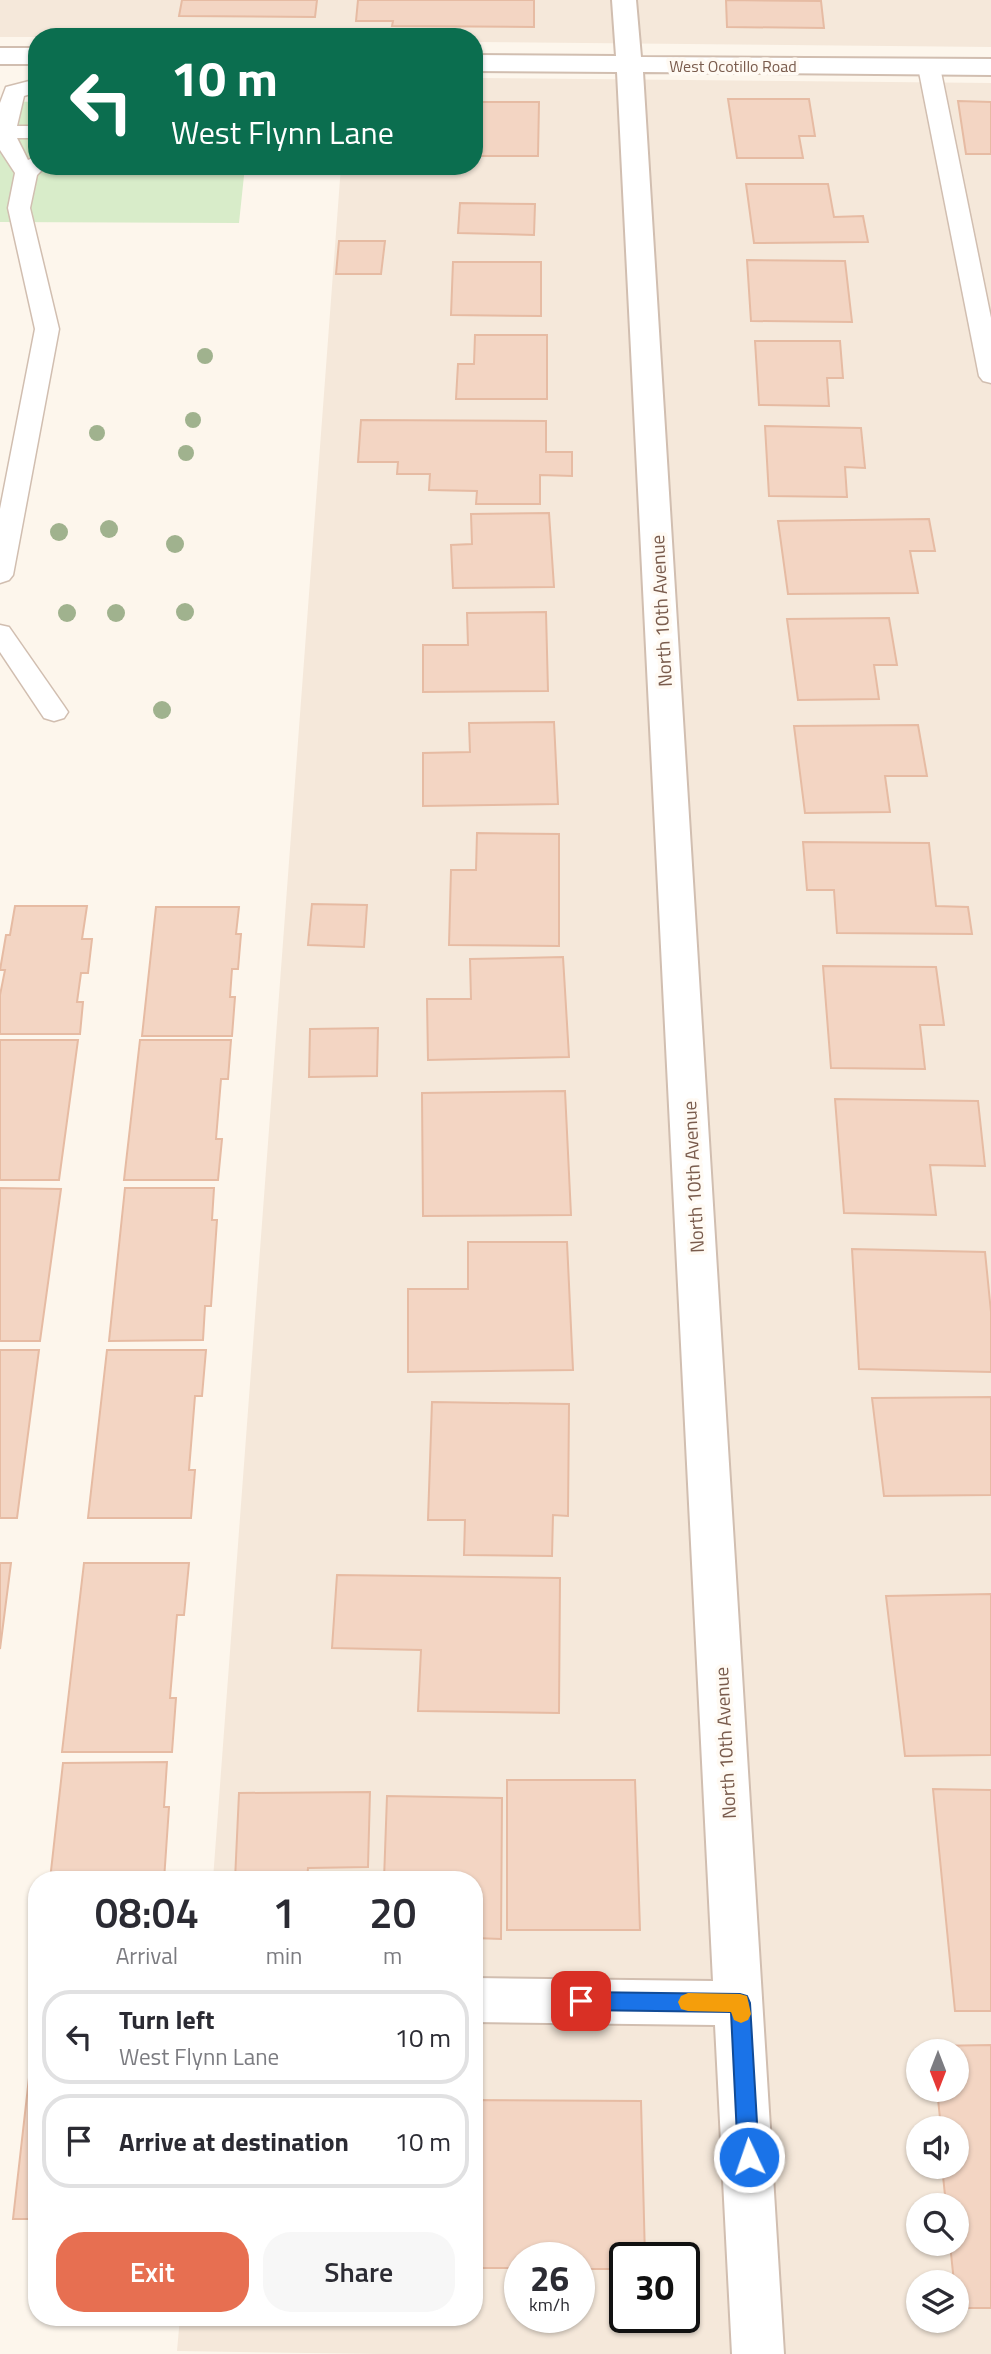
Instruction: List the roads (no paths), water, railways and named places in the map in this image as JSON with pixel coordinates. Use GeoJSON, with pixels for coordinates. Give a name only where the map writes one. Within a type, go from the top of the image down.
{"type":"FeatureCollection","features":[{"type":"Feature","properties":{"kind":"street","name":"North 10th Avenue"},"geometry":{"type":"LineString","coordinates":[[624,0],[630,66],[758,2354]]}},
{"type":"Feature","properties":{"kind":"street"},"geometry":{"type":"LineString","coordinates":[[0,56],[28,56]]}},
{"type":"Feature","properties":{"kind":"street","name":"West Ocotillo Road"},"geometry":{"type":"LineString","coordinates":[[483,63],[991,67]]}},
{"type":"Feature","properties":{"kind":"street"},"geometry":{"type":"LineString","coordinates":[[483,2000],[740,2003]]}},
{"type":"Feature","properties":{"kind":"lane"},"geometry":{"type":"LineString","coordinates":[[929,67],[991,376]]}},
{"type":"Feature","properties":{"kind":"lane"},"geometry":{"type":"LineString","coordinates":[[28,88],[14,92],[4,127],[6,147],[28,165]]}},
{"type":"Feature","properties":{"kind":"lane"},"geometry":{"type":"LineString","coordinates":[[5,132],[28,132]]}},
{"type":"Feature","properties":{"kind":"lane"},"geometry":{"type":"LineString","coordinates":[[0,575],[47,329],[19,208],[30,175]]}},
{"type":"Feature","properties":{"kind":"lane"},"geometry":{"type":"LineString","coordinates":[[0,633],[54,712]]}}]}
